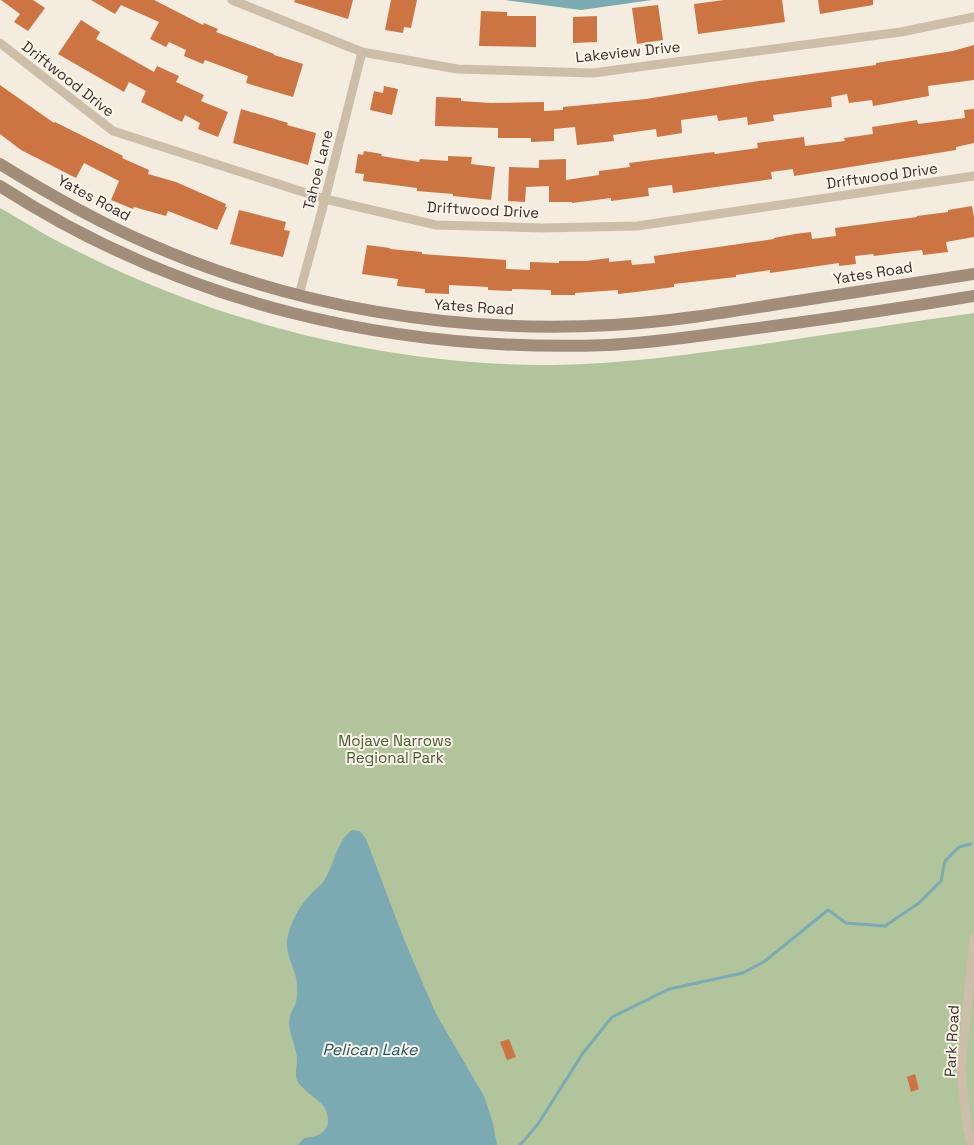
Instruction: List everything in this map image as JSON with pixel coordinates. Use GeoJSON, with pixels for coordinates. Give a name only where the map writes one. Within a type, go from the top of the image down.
{"type":"FeatureCollection","features":[{"type":"Feature","properties":{"kind":"main road","name":"Yates Road"},"geometry":{"type":"LineString","coordinates":[[0,164],[84,212],[149,244],[221,272],[299,295],[372,311],[429,320],[516,326],[590,326],[688,318],[974,274]]}},
{"type":"Feature","properties":{"kind":"main road"},"geometry":{"type":"LineString","coordinates":[[0,186],[33,207],[88,237],[146,264],[233,296],[311,318],[426,339],[545,346],[643,342],[814,321],[974,296]]}},
{"type":"Feature","properties":{"kind":"street","name":"Lakeview Drive"},"geometry":{"type":"LineString","coordinates":[[232,0],[362,52],[457,69],[593,73],[902,32],[974,17]]}},
{"type":"Feature","properties":{"kind":"street","name":"Driftwood Drive"},"geometry":{"type":"LineString","coordinates":[[0,43],[113,131],[325,199],[436,224],[543,228],[637,226],[974,176]]}},
{"type":"Feature","properties":{"kind":"street","name":"Tahoe Lane"},"geometry":{"type":"LineString","coordinates":[[299,295],[362,52]]}},
{"type":"Feature","properties":{"kind":"street","name":"Park Road"},"geometry":{"type":"LineString","coordinates":[[972,1145],[967,1127],[961,1070],[974,938]]}},
{"type":"Feature","properties":{"kind":"green space","name":"Mojave Narrows Regional Park"},"geometry":{"type":"Polygon","coordinates":[[[0,208],[65,245],[130,276],[188,299],[247,319],[307,336],[368,349],[430,358],[553,365],[633,361],[738,348],[974,313],[974,1145],[0,1145],[0,208]]]}},
{"type":"Feature","properties":{"kind":"water"},"geometry":{"type":"Polygon","coordinates":[[[505,0],[652,0],[581,10],[505,0]]]}},
{"type":"Feature","properties":{"kind":"water","name":"Pelican Lake"},"geometry":{"type":"Polygon","coordinates":[[[352,830],[360,831],[366,839],[405,942],[436,1014],[484,1096],[493,1123],[497,1145],[298,1145],[304,1138],[316,1136],[323,1132],[326,1129],[328,1120],[325,1108],[302,1087],[296,1077],[297,1054],[290,1033],[289,1022],[297,1000],[297,983],[288,953],[288,935],[299,909],[323,881],[342,840],[352,830]]]}},
{"type":"Feature","properties":{"kind":"building"},"geometry":{"type":"Polygon","coordinates":[[[1,0],[33,0],[45,8],[28,31],[14,22],[20,14],[1,0]]]}},
{"type":"Feature","properties":{"kind":"building"},"geometry":{"type":"Polygon","coordinates":[[[91,0],[154,0],[203,25],[204,23],[218,29],[216,32],[274,55],[303,64],[293,97],[246,83],[248,76],[205,60],[203,64],[184,56],[186,50],[169,42],[166,47],[150,39],[159,22],[121,5],[115,14],[91,0]]]}},
{"type":"Feature","properties":{"kind":"building"},"geometry":{"type":"Polygon","coordinates":[[[295,0],[353,0],[348,19],[294,2],[295,0]]]}},
{"type":"Feature","properties":{"kind":"building"},"geometry":{"type":"Polygon","coordinates":[[[391,0],[417,0],[411,28],[404,27],[403,33],[385,30],[391,0]]]}},
{"type":"Feature","properties":{"kind":"building"},"geometry":{"type":"Polygon","coordinates":[[[724,0],[782,0],[785,22],[698,34],[694,4],[724,0]]]}},
{"type":"Feature","properties":{"kind":"building"},"geometry":{"type":"Polygon","coordinates":[[[818,0],[873,0],[873,5],[820,14],[818,0]]]}},
{"type":"Feature","properties":{"kind":"building"},"geometry":{"type":"Polygon","coordinates":[[[658,5],[663,40],[637,44],[632,8],[658,5]]]}},
{"type":"Feature","properties":{"kind":"building"},"geometry":{"type":"Polygon","coordinates":[[[481,11],[507,12],[507,16],[536,16],[536,47],[479,46],[481,11]]]}},
{"type":"Feature","properties":{"kind":"building"},"geometry":{"type":"Polygon","coordinates":[[[597,16],[597,42],[573,43],[573,17],[597,16]]]}},
{"type":"Feature","properties":{"kind":"building"},"geometry":{"type":"Polygon","coordinates":[[[81,20],[100,32],[96,39],[154,72],[157,66],[179,76],[176,82],[204,95],[201,101],[228,112],[218,137],[198,129],[200,123],[185,115],[182,122],[141,102],[146,91],[129,82],[124,92],[58,54],[81,20]]]}},
{"type":"Feature","properties":{"kind":"building"},"geometry":{"type":"Polygon","coordinates":[[[974,45],[974,80],[928,86],[929,96],[873,106],[872,100],[849,103],[847,94],[831,97],[832,107],[773,115],[774,121],[748,125],[747,117],[718,121],[717,115],[681,120],[682,133],[657,137],[656,129],[613,135],[614,141],[577,145],[575,127],[554,129],[554,141],[531,142],[531,138],[498,138],[498,128],[435,126],[436,97],[461,98],[461,101],[491,103],[544,102],[544,111],[563,110],[563,107],[646,99],[876,65],[876,63],[953,51],[974,45]]]}},
{"type":"Feature","properties":{"kind":"building"},"geometry":{"type":"Polygon","coordinates":[[[0,85],[54,123],[149,170],[148,174],[176,182],[226,204],[225,207],[227,207],[217,230],[168,211],[166,216],[134,207],[133,209],[111,200],[119,181],[84,163],[76,178],[21,150],[0,134],[0,85]]]}},
{"type":"Feature","properties":{"kind":"building"},"geometry":{"type":"Polygon","coordinates":[[[384,86],[398,89],[392,115],[370,110],[374,91],[383,93],[384,86]]]}},
{"type":"Feature","properties":{"kind":"building"},"geometry":{"type":"Polygon","coordinates":[[[241,109],[316,133],[308,165],[233,143],[241,109]]]}},
{"type":"Feature","properties":{"kind":"building"},"geometry":{"type":"Polygon","coordinates":[[[974,109],[974,143],[956,147],[956,150],[794,176],[793,169],[771,172],[772,179],[673,193],[672,185],[648,188],[649,196],[611,201],[611,198],[572,203],[549,202],[549,186],[526,187],[525,202],[508,201],[509,167],[539,168],[539,160],[566,159],[566,180],[599,175],[599,171],[630,167],[629,163],[758,148],[757,143],[804,137],[805,146],[845,141],[844,138],[873,134],[872,127],[917,120],[918,124],[965,118],[964,110],[974,109]]]}},
{"type":"Feature","properties":{"kind":"building"},"geometry":{"type":"Polygon","coordinates":[[[364,151],[382,154],[381,156],[419,162],[420,159],[448,161],[448,156],[472,157],[471,164],[495,167],[491,200],[417,191],[417,188],[363,181],[364,174],[355,173],[358,154],[363,155],[364,151]]]}},
{"type":"Feature","properties":{"kind":"building"},"geometry":{"type":"Polygon","coordinates":[[[972,206],[974,237],[946,242],[948,252],[923,255],[922,250],[874,256],[873,254],[855,256],[856,264],[839,266],[839,263],[770,273],[770,270],[736,275],[736,277],[674,284],[674,287],[636,292],[618,294],[618,290],[575,293],[575,295],[551,295],[551,290],[488,290],[488,287],[449,285],[449,294],[425,293],[425,289],[397,286],[398,279],[362,274],[367,245],[422,252],[422,254],[506,260],[506,269],[530,270],[530,262],[559,263],[559,261],[586,261],[609,258],[609,262],[631,260],[632,265],[655,263],[654,256],[774,239],[795,234],[811,232],[812,239],[836,236],[835,228],[917,217],[972,206]]]}},
{"type":"Feature","properties":{"kind":"building"},"geometry":{"type":"Polygon","coordinates":[[[239,210],[286,222],[284,230],[290,231],[283,257],[230,244],[239,210]]]}},
{"type":"Feature","properties":{"kind":"building"},"geometry":{"type":"Polygon","coordinates":[[[509,1039],[516,1057],[507,1060],[500,1042],[509,1039]]]}},
{"type":"Feature","properties":{"kind":"building"},"geometry":{"type":"Polygon","coordinates":[[[915,1074],[919,1089],[911,1092],[907,1077],[915,1074]]]}},
{"type":"Feature","properties":{"kind":"waterway"},"geometry":{"type":"LineString","coordinates":[[520,1145],[538,1124],[583,1053],[612,1017],[669,989],[743,973],[765,961],[828,910],[846,923],[885,926],[919,903],[941,881],[945,861],[959,847],[971,844]]}}]}
